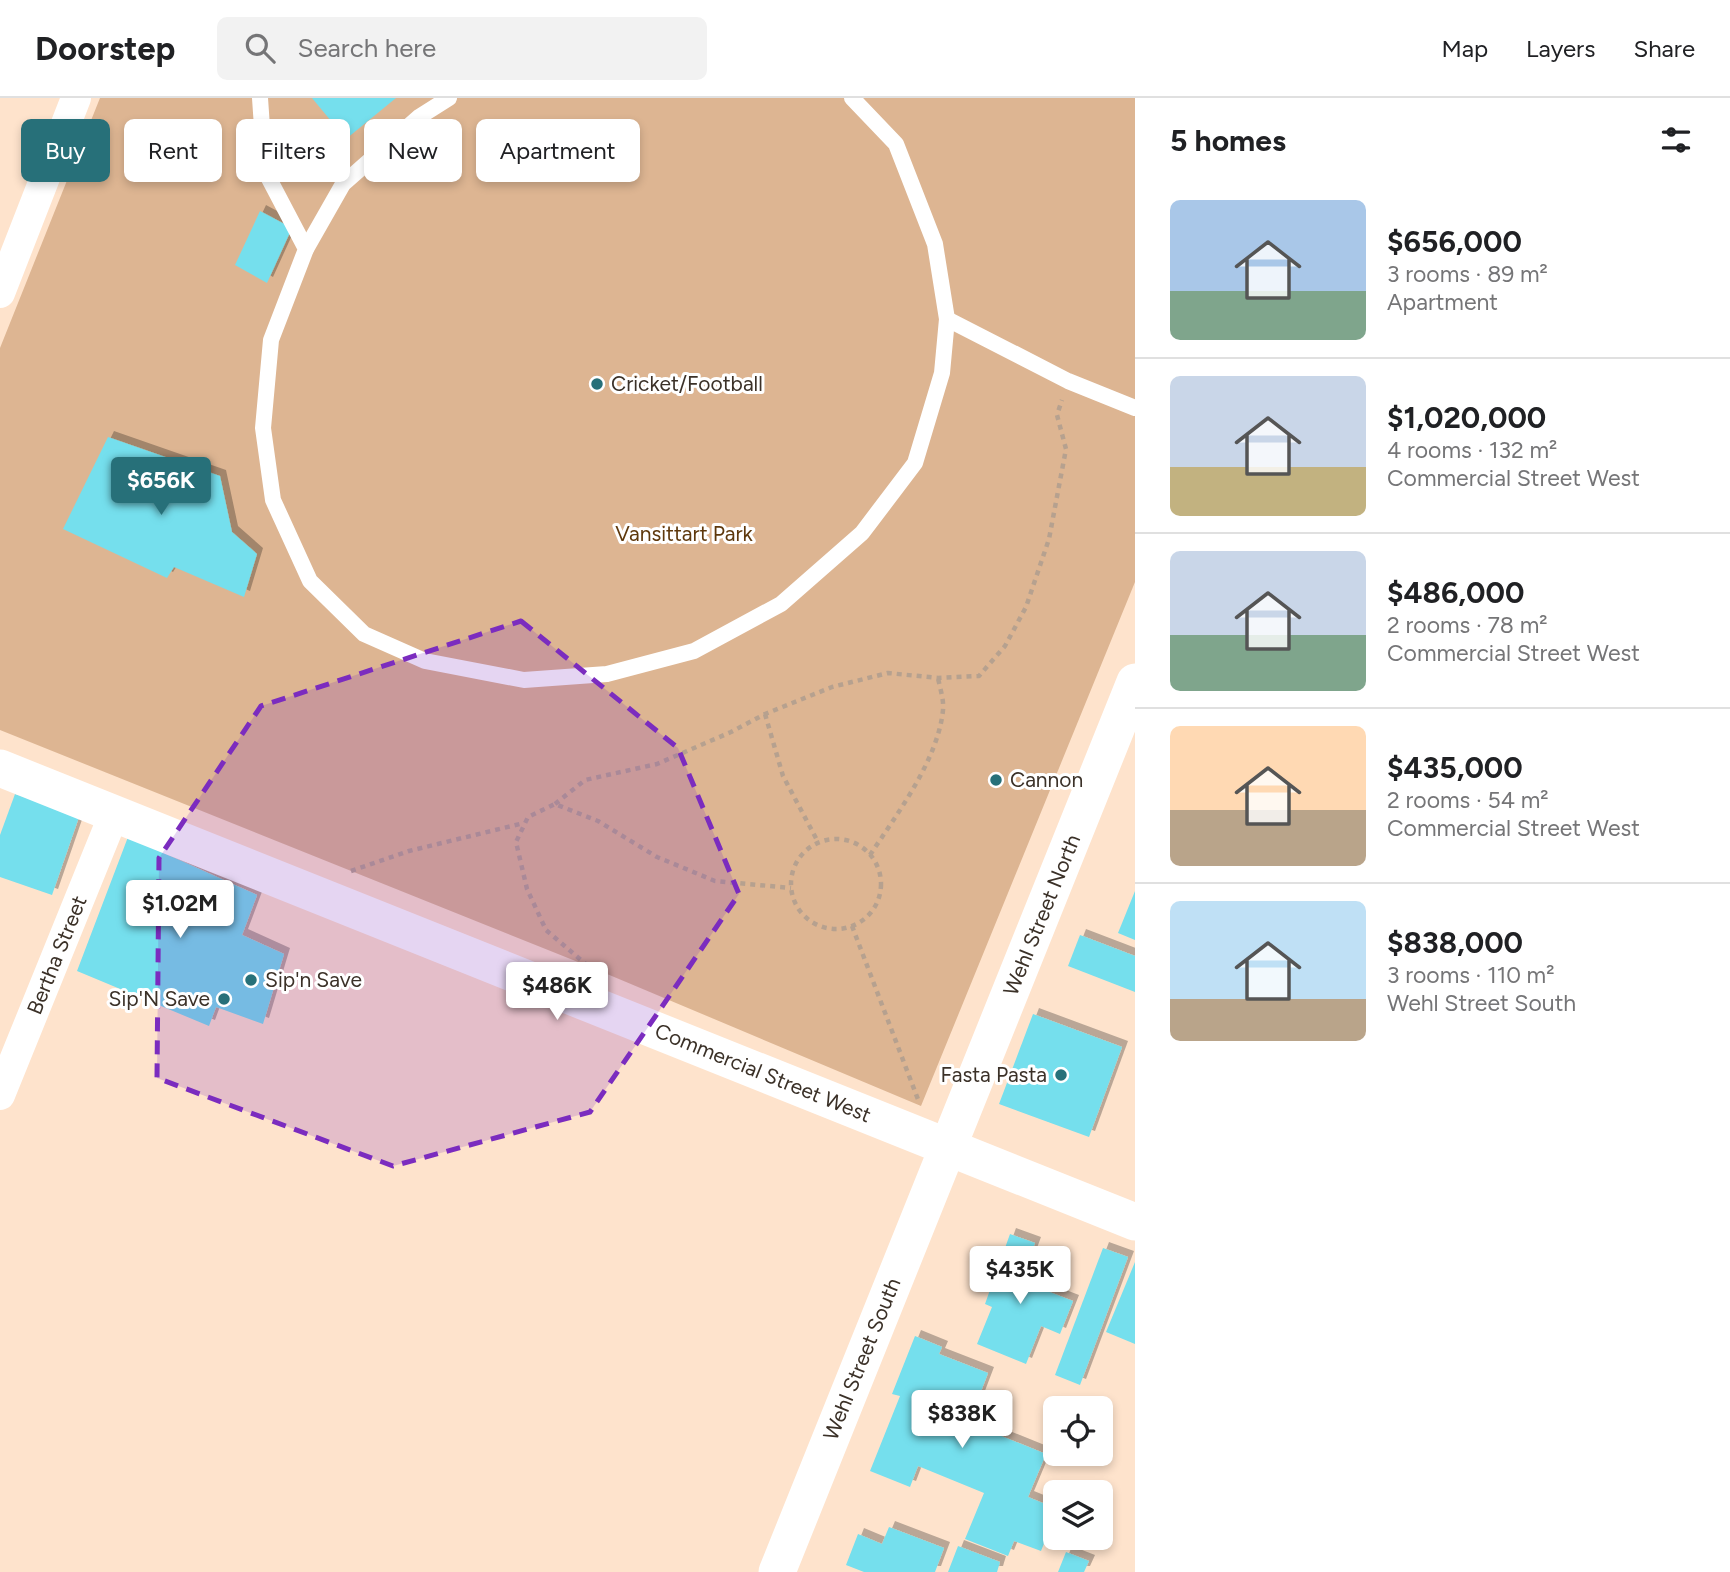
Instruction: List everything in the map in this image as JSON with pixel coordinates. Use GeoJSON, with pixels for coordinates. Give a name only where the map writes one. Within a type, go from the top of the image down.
{"type":"FeatureCollection","features":[{"type":"Feature","properties":{"kind":"street"},"geometry":{"type":"LineString","coordinates":[[1,285],[76,98]]}},
{"type":"Feature","properties":{"kind":"street","name":"Wehl Street North"},"geometry":{"type":"LineString","coordinates":[[948,1147],[1135,682]]}},
{"type":"Feature","properties":{"kind":"street","name":"Commercial Street West"},"geometry":{"type":"LineString","coordinates":[[0,768],[1135,1222]]}},
{"type":"Feature","properties":{"kind":"street","name":"Bertha Street"},"geometry":{"type":"LineString","coordinates":[[0,1095],[114,814]]}},
{"type":"Feature","properties":{"kind":"street","name":"Wehl Street South"},"geometry":{"type":"LineString","coordinates":[[777,1572],[948,1147]]}},
{"type":"Feature","properties":{"kind":"lane"},"geometry":{"type":"LineString","coordinates":[[260,98],[265,171],[306,249]]}},
{"type":"Feature","properties":{"kind":"lane"},"geometry":{"type":"LineString","coordinates":[[449,98],[419,117],[343,184],[306,249],[271,340],[263,428],[273,500],[310,581],[364,634],[425,661],[524,680],[607,674],[694,650],[781,604],[862,533],[915,463],[942,373],[947,319],[935,244],[896,144],[852,98]]}},
{"type":"Feature","properties":{"kind":"lane"},"geometry":{"type":"LineString","coordinates":[[947,319],[1068,381],[1135,408]]}},
{"type":"Feature","properties":{"kind":"path"},"geometry":{"type":"LineString","coordinates":[[588,966],[545,930],[527,889],[516,842],[528,817],[555,804],[585,780],[657,764],[731,732],[765,713],[832,687],[888,673],[939,678],[979,676],[1005,646],[1027,607],[1049,539],[1066,449],[1057,415],[1068,381]]}},
{"type":"Feature","properties":{"kind":"path"},"geometry":{"type":"LineString","coordinates":[[870,855],[932,752],[943,709],[939,678]]}},
{"type":"Feature","properties":{"kind":"path"},"geometry":{"type":"LineString","coordinates":[[765,713],[783,776],[818,842]]}},
{"type":"Feature","properties":{"kind":"path"},"geometry":{"type":"LineString","coordinates":[[555,804],[598,821],[657,857],[715,881],[791,888]]}},
{"type":"Feature","properties":{"kind":"path"},"geometry":{"type":"LineString","coordinates":[[351,871],[409,851],[525,823]]}},
{"type":"Feature","properties":{"kind":"path"},"geometry":{"type":"LineString","coordinates":[[832,839],[847,840],[870,855],[878,867],[880,895],[874,908],[864,919],[852,926],[837,929],[821,927],[807,919],[797,908],[791,878],[796,863],[805,851],[818,842],[832,839]]}},
{"type":"Feature","properties":{"kind":"path"},"geometry":{"type":"LineString","coordinates":[[852,926],[921,1105]]}},
{"type":"Feature","properties":{"kind":"highlighted area"},"geometry":{"type":"Polygon","coordinates":[[[521,621],[678,748],[739,894],[590,1112],[393,1166],[157,1078],[159,858],[261,706],[521,621]]]}},
{"type":"Feature","properties":{"kind":"green space","name":"Vansittart Park"},"geometry":{"type":"Polygon","coordinates":[[[100,98],[1135,98],[1135,582],[921,1106],[588,966],[0,730],[0,348],[66,182],[110,182],[110,119],[92,119],[100,98]]]}},
{"type":"Feature","properties":{"kind":"building"},"geometry":{"type":"Polygon","coordinates":[[[312,98],[396,98],[370,119],[364,119],[364,124],[350,136],[350,119],[329,119],[312,98]]]}},
{"type":"Feature","properties":{"kind":"building"},"geometry":{"type":"Polygon","coordinates":[[[260,211],[292,228],[267,283],[235,265],[260,211]]]}},
{"type":"Feature","properties":{"kind":"building"},"geometry":{"type":"Polygon","coordinates":[[[108,437],[220,476],[232,532],[257,554],[244,597],[174,567],[167,578],[63,529],[108,437]]]}},
{"type":"Feature","properties":{"kind":"building"},"geometry":{"type":"Polygon","coordinates":[[[15,794],[79,817],[52,895],[0,877],[0,835],[15,794]]]}},
{"type":"Feature","properties":{"kind":"building"},"geometry":{"type":"Polygon","coordinates":[[[128,837],[257,895],[242,935],[284,954],[263,1024],[216,1007],[209,1026],[77,971],[128,837]]]}},
{"type":"Feature","properties":{"kind":"building"},"geometry":{"type":"Polygon","coordinates":[[[1135,891],[1135,940],[1118,933],[1135,891]]]}},
{"type":"Feature","properties":{"kind":"building"},"geometry":{"type":"Polygon","coordinates":[[[1080,935],[1135,956],[1135,992],[1068,966],[1080,935]]]}},
{"type":"Feature","properties":{"kind":"building","name":"Fasta Pasta"},"geometry":{"type":"Polygon","coordinates":[[[1033,1014],[1122,1047],[1089,1137],[999,1104],[1033,1014]]]}},
{"type":"Feature","properties":{"kind":"building"},"geometry":{"type":"Polygon","coordinates":[[[1010,1234],[1035,1243],[1021,1281],[1073,1301],[1060,1334],[1041,1326],[1026,1364],[977,1344],[992,1307],[985,1304],[1010,1234]]]}},
{"type":"Feature","properties":{"kind":"building"},"geometry":{"type":"Polygon","coordinates":[[[1103,1248],[1128,1257],[1080,1385],[1055,1375],[1103,1248]]]}},
{"type":"Feature","properties":{"kind":"building"},"geometry":{"type":"Polygon","coordinates":[[[1135,1262],[1135,1344],[1106,1332],[1135,1262]]]}},
{"type":"Feature","properties":{"kind":"building"},"geometry":{"type":"Polygon","coordinates":[[[915,1336],[942,1347],[939,1354],[988,1373],[969,1423],[1043,1453],[1043,1461],[1028,1497],[1043,1503],[1041,1551],[1014,1541],[1008,1556],[965,1539],[984,1493],[918,1466],[910,1487],[870,1471],[900,1396],[892,1394],[915,1336]]]}},
{"type":"Feature","properties":{"kind":"building"},"geometry":{"type":"Polygon","coordinates":[[[889,1527],[944,1548],[935,1572],[864,1572],[846,1565],[858,1534],[882,1544],[889,1527]]]}},
{"type":"Feature","properties":{"kind":"building"},"geometry":{"type":"Polygon","coordinates":[[[958,1546],[1000,1562],[997,1572],[948,1572],[958,1546]]]}},
{"type":"Feature","properties":{"kind":"building"},"geometry":{"type":"Polygon","coordinates":[[[1066,1552],[1089,1561],[1084,1572],[1058,1572],[1066,1552]]]}},
{"type":"Feature","properties":{"kind":"place","name":"Cricket/Football"},"geometry":{"type":"Point","coordinates":[597,384]}},
{"type":"Feature","properties":{"kind":"place","name":"Cannon"},"geometry":{"type":"Point","coordinates":[996,780]}},
{"type":"Feature","properties":{"kind":"place","name":"Sip'n Save"},"geometry":{"type":"Point","coordinates":[251,980]}},
{"type":"Feature","properties":{"kind":"place","name":"Sip'N Save"},"geometry":{"type":"Point","coordinates":[224,999]}},
{"type":"Feature","properties":{"kind":"place","name":"Fasta Pasta"},"geometry":{"type":"Point","coordinates":[1061,1075]}}]}
